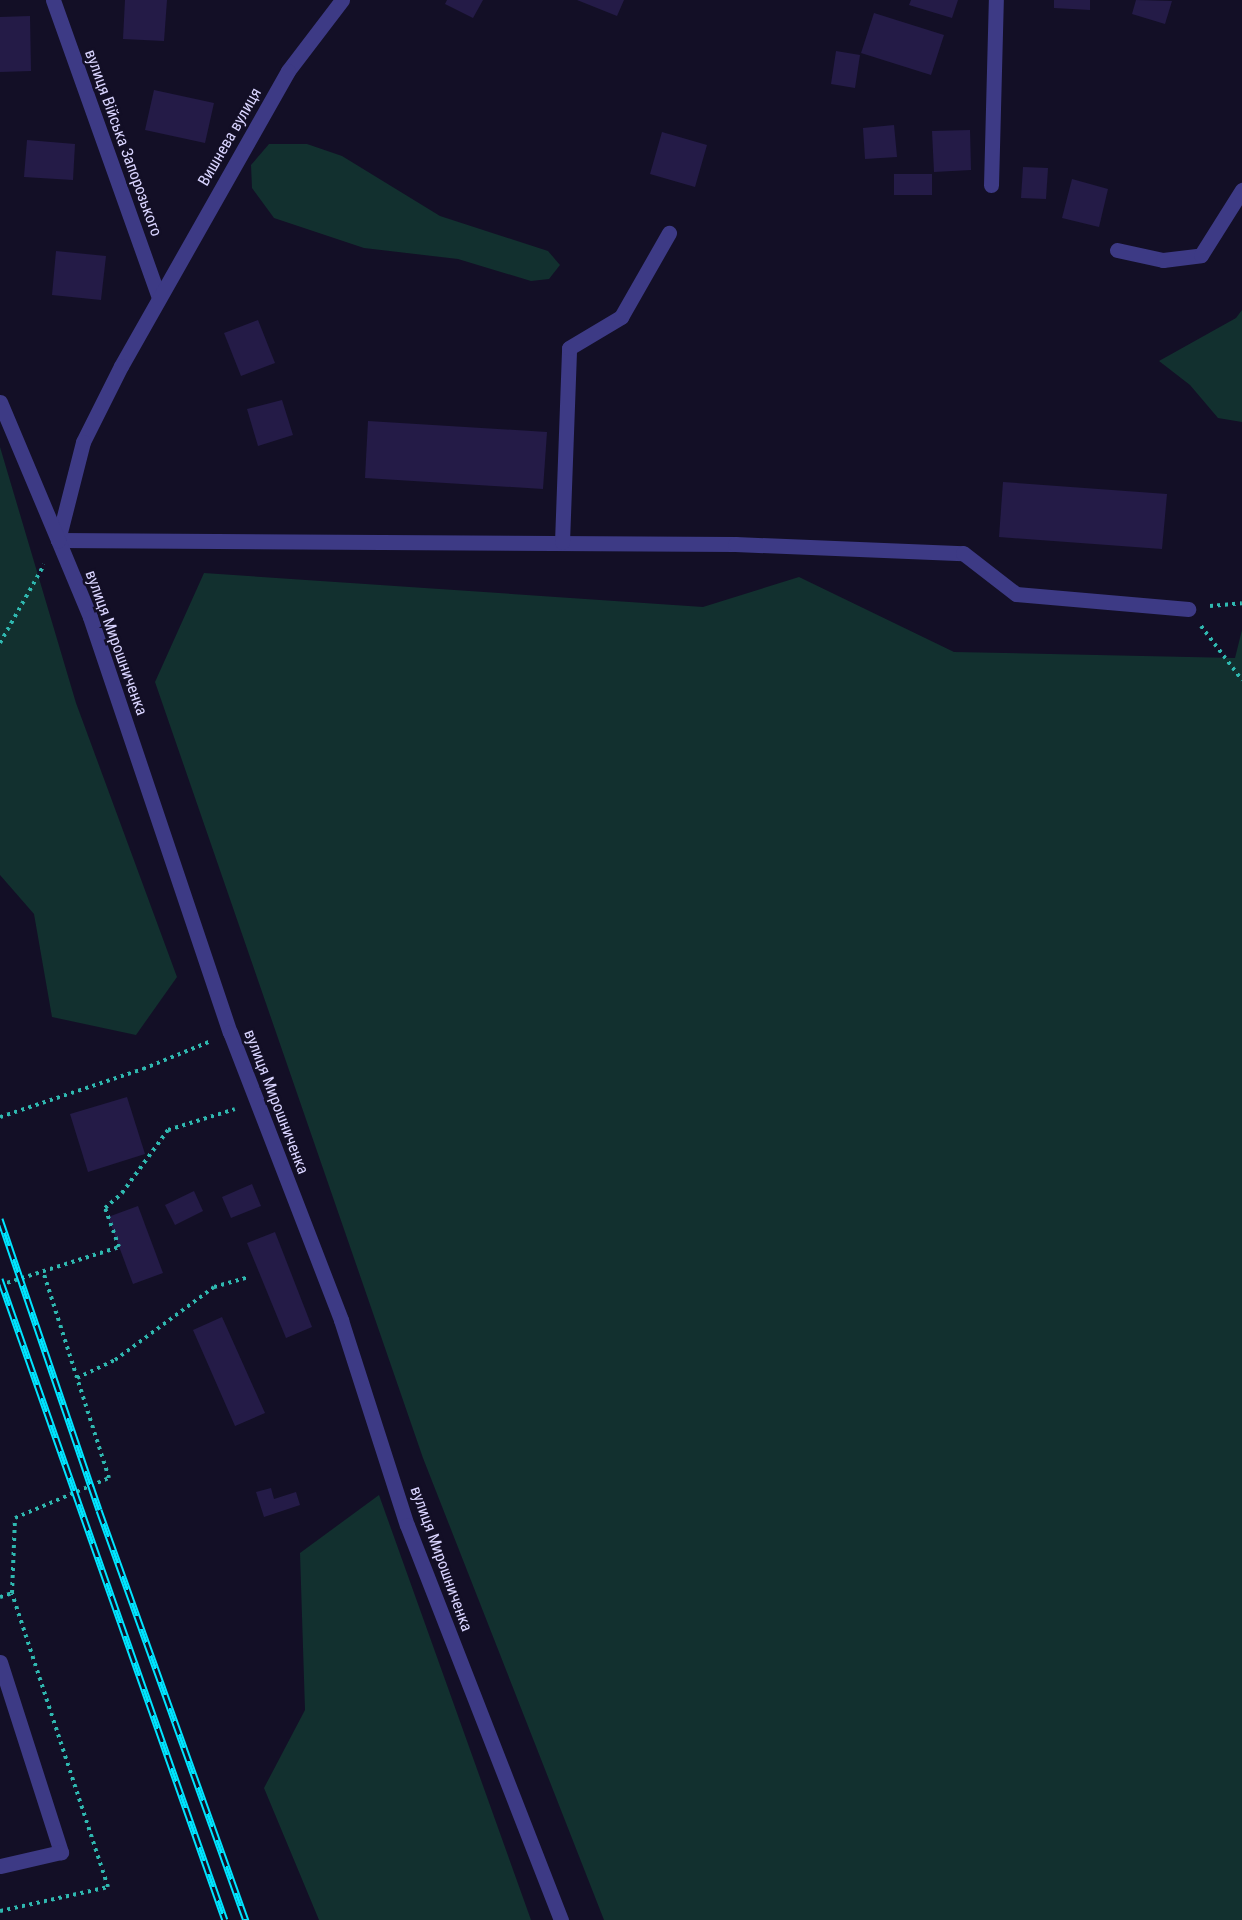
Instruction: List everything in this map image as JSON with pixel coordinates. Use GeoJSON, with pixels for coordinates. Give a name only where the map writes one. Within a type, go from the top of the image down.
{"type":"FeatureCollection","features":[{"type":"Feature","properties":{"kind":"street","name":"вулиця Війська Запорозького"},"geometry":{"type":"LineString","coordinates":[[53,0],[159,298]]}},
{"type":"Feature","properties":{"kind":"street","name":"Вишнева вулиця"},"geometry":{"type":"LineString","coordinates":[[159,298],[288,71],[342,0]]}},
{"type":"Feature","properties":{"kind":"street"},"geometry":{"type":"LineString","coordinates":[[991,185],[996,0]]}},
{"type":"Feature","properties":{"kind":"street"},"geometry":{"type":"LineString","coordinates":[[1117,250],[1163,260],[1201,255],[1242,190]]}},
{"type":"Feature","properties":{"kind":"street"},"geometry":{"type":"LineString","coordinates":[[562,542],[569,348],[621,317],[669,233]]}},
{"type":"Feature","properties":{"kind":"street"},"geometry":{"type":"LineString","coordinates":[[159,298],[83,442],[58,540],[735,544],[963,553],[1016,594],[1188,609]]}},
{"type":"Feature","properties":{"kind":"street","name":"вулиця Мирошниченка"},"geometry":{"type":"LineString","coordinates":[[0,402],[90,617],[230,1032],[341,1320],[407,1525],[561,1920]]}},
{"type":"Feature","properties":{"kind":"street"},"geometry":{"type":"LineString","coordinates":[[0,1662],[61,1852],[0,1866]]}},
{"type":"Feature","properties":{"kind":"path"},"geometry":{"type":"LineString","coordinates":[[0,643],[58,540]]}},
{"type":"Feature","properties":{"kind":"path"},"geometry":{"type":"LineString","coordinates":[[1188,609],[1242,603]]}},
{"type":"Feature","properties":{"kind":"path"},"geometry":{"type":"LineString","coordinates":[[1188,609],[1242,680]]}},
{"type":"Feature","properties":{"kind":"path"},"geometry":{"type":"LineString","coordinates":[[0,1117],[143,1069],[230,1032]]}},
{"type":"Feature","properties":{"kind":"path"},"geometry":{"type":"LineString","coordinates":[[0,1285],[119,1247],[105,1208],[122,1193],[168,1130],[256,1102]]}},
{"type":"Feature","properties":{"kind":"path"},"geometry":{"type":"LineString","coordinates":[[0,1911],[108,1887],[12,1593],[15,1518],[109,1478],[43,1271]]}},
{"type":"Feature","properties":{"kind":"path"},"geometry":{"type":"LineString","coordinates":[[77,1378],[116,1360],[214,1287],[248,1277]]}},
{"type":"Feature","properties":{"kind":"path"},"geometry":{"type":"LineString","coordinates":[[0,1597],[12,1593]]}},
{"type":"Feature","properties":{"kind":"green space"},"geometry":{"type":"Polygon","coordinates":[[[269,144],[307,144],[342,156],[440,216],[548,251],[560,265],[549,279],[531,281],[458,259],[364,248],[274,218],[252,188],[251,165],[269,144]]]}},
{"type":"Feature","properties":{"kind":"green space"},"geometry":{"type":"Polygon","coordinates":[[[1242,310],[1242,422],[1218,418],[1190,385],[1159,361],[1236,318],[1242,310]]]}},
{"type":"Feature","properties":{"kind":"green space"},"geometry":{"type":"Polygon","coordinates":[[[0,447],[76,703],[177,977],[136,1035],[52,1017],[34,914],[0,875],[0,447]]]}},
{"type":"Feature","properties":{"kind":"green space"},"geometry":{"type":"Polygon","coordinates":[[[204,573],[703,607],[799,577],[954,652],[1235,658],[1242,630],[1242,1920],[604,1920],[423,1458],[155,682],[204,573]]]}},
{"type":"Feature","properties":{"kind":"green space"},"geometry":{"type":"Polygon","coordinates":[[[379,1495],[531,1920],[319,1920],[264,1788],[305,1710],[300,1553],[379,1495]]]}},
{"type":"Feature","properties":{"kind":"building"},"geometry":{"type":"Polygon","coordinates":[[[125,0],[167,0],[164,41],[123,39],[125,0]]]}},
{"type":"Feature","properties":{"kind":"building"},"geometry":{"type":"Polygon","coordinates":[[[447,0],[483,0],[473,18],[445,4],[447,0]]]}},
{"type":"Feature","properties":{"kind":"building"},"geometry":{"type":"Polygon","coordinates":[[[577,0],[624,0],[617,16],[577,0]]]}},
{"type":"Feature","properties":{"kind":"building"},"geometry":{"type":"Polygon","coordinates":[[[911,0],[958,0],[952,18],[909,5],[911,0]]]}},
{"type":"Feature","properties":{"kind":"building"},"geometry":{"type":"Polygon","coordinates":[[[1054,0],[1090,0],[1090,10],[1054,8],[1054,0]]]}},
{"type":"Feature","properties":{"kind":"building"},"geometry":{"type":"Polygon","coordinates":[[[1136,0],[1172,1],[1165,24],[1132,14],[1136,0]]]}},
{"type":"Feature","properties":{"kind":"building"},"geometry":{"type":"Polygon","coordinates":[[[874,13],[944,35],[931,75],[861,53],[874,13]]]}},
{"type":"Feature","properties":{"kind":"building"},"geometry":{"type":"Polygon","coordinates":[[[30,16],[31,71],[0,72],[0,17],[30,16]]]}},
{"type":"Feature","properties":{"kind":"building"},"geometry":{"type":"Polygon","coordinates":[[[836,51],[860,55],[855,88],[831,84],[836,51]]]}},
{"type":"Feature","properties":{"kind":"building"},"geometry":{"type":"Polygon","coordinates":[[[154,90],[214,103],[205,143],[145,130],[154,90]]]}},
{"type":"Feature","properties":{"kind":"building"},"geometry":{"type":"Polygon","coordinates":[[[894,125],[897,157],[865,159],[863,128],[894,125]]]}},
{"type":"Feature","properties":{"kind":"building"},"geometry":{"type":"Polygon","coordinates":[[[970,130],[971,170],[934,172],[932,131],[970,130]]]}},
{"type":"Feature","properties":{"kind":"building"},"geometry":{"type":"Polygon","coordinates":[[[662,132],[707,145],[695,187],[650,174],[662,132]]]}},
{"type":"Feature","properties":{"kind":"building"},"geometry":{"type":"Polygon","coordinates":[[[27,140],[75,144],[73,180],[24,177],[27,140]]]}},
{"type":"Feature","properties":{"kind":"building"},"geometry":{"type":"Polygon","coordinates":[[[1023,167],[1048,168],[1046,199],[1021,198],[1023,167]]]}},
{"type":"Feature","properties":{"kind":"building"},"geometry":{"type":"Polygon","coordinates":[[[894,174],[932,174],[932,195],[894,195],[894,174]]]}},
{"type":"Feature","properties":{"kind":"building"},"geometry":{"type":"Polygon","coordinates":[[[1072,179],[1108,189],[1099,227],[1062,218],[1072,179]]]}},
{"type":"Feature","properties":{"kind":"building"},"geometry":{"type":"Polygon","coordinates":[[[56,251],[106,256],[101,300],[52,295],[56,251]]]}},
{"type":"Feature","properties":{"kind":"building"},"geometry":{"type":"Polygon","coordinates":[[[258,320],[275,363],[241,376],[224,333],[258,320]]]}},
{"type":"Feature","properties":{"kind":"building"},"geometry":{"type":"Polygon","coordinates":[[[282,400],[293,435],[258,446],[247,409],[282,400]]]}},
{"type":"Feature","properties":{"kind":"building"},"geometry":{"type":"Polygon","coordinates":[[[368,421],[547,432],[543,489],[365,478],[368,421]]]}},
{"type":"Feature","properties":{"kind":"building"},"geometry":{"type":"Polygon","coordinates":[[[1003,482],[1167,494],[1162,549],[999,537],[1003,482]]]}},
{"type":"Feature","properties":{"kind":"building"},"geometry":{"type":"Polygon","coordinates":[[[127,1097],[145,1154],[88,1172],[70,1114],[127,1097]]]}},
{"type":"Feature","properties":{"kind":"building"},"geometry":{"type":"Polygon","coordinates":[[[252,1184],[261,1206],[231,1218],[222,1197],[252,1184]]]}},
{"type":"Feature","properties":{"kind":"building"},"geometry":{"type":"Polygon","coordinates":[[[194,1191],[203,1211],[175,1225],[165,1205],[194,1191]]]}},
{"type":"Feature","properties":{"kind":"building"},"geometry":{"type":"Polygon","coordinates":[[[138,1206],[163,1273],[133,1284],[108,1217],[138,1206]]]}},
{"type":"Feature","properties":{"kind":"building"},"geometry":{"type":"Polygon","coordinates":[[[275,1232],[312,1327],[286,1338],[247,1243],[275,1232]]]}},
{"type":"Feature","properties":{"kind":"building"},"geometry":{"type":"Polygon","coordinates":[[[222,1317],[265,1413],[235,1426],[193,1330],[222,1317]]]}},
{"type":"Feature","properties":{"kind":"building"},"geometry":{"type":"Polygon","coordinates":[[[271,1488],[274,1499],[296,1492],[300,1505],[264,1517],[256,1492],[271,1488]]]}},
{"type":"Feature","properties":{"kind":"railway"},"geometry":{"type":"LineString","coordinates":[[0,1219],[99,1510],[246,1920]]}},
{"type":"Feature","properties":{"kind":"railway"},"geometry":{"type":"LineString","coordinates":[[0,1279],[225,1920]]}}]}
